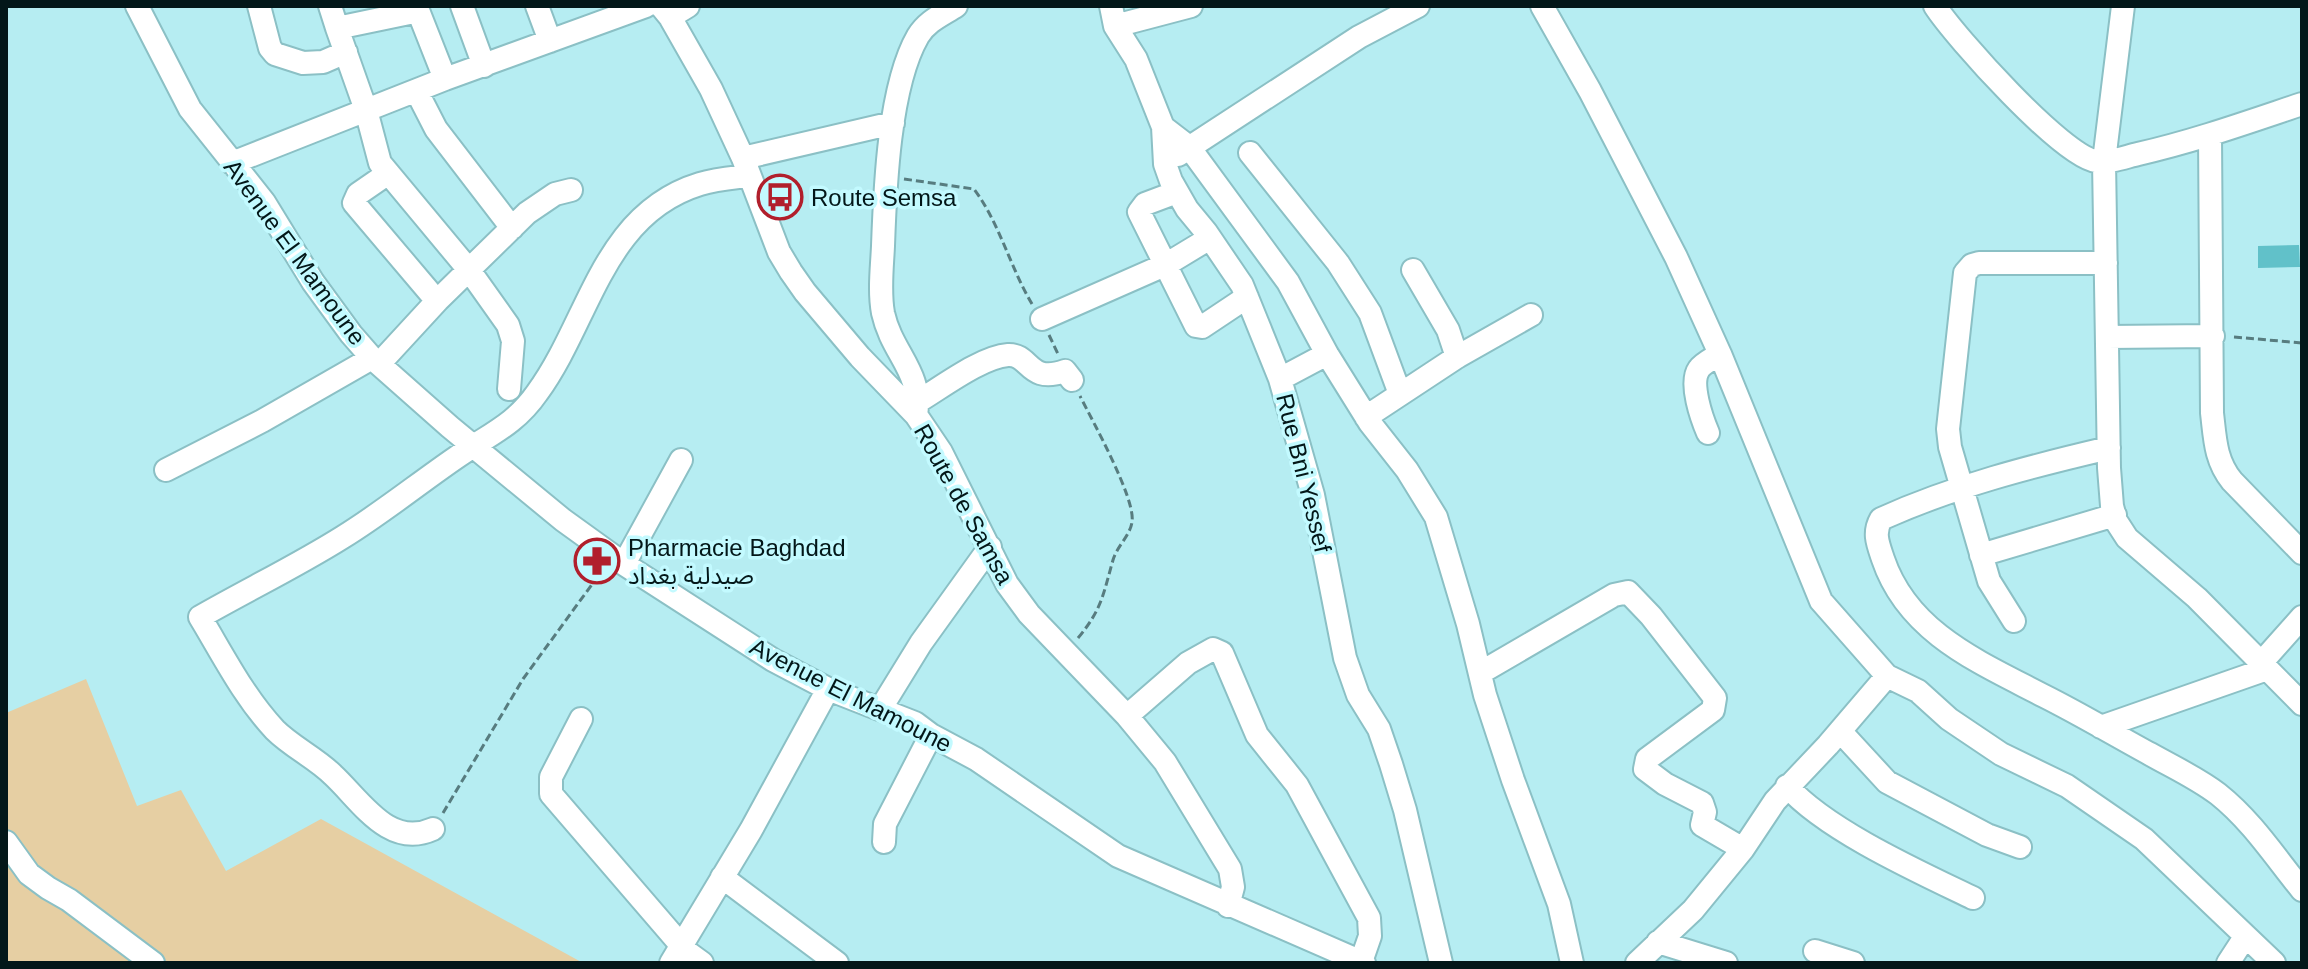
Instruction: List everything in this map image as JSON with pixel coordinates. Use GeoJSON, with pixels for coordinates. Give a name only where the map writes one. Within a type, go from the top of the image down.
{"type":"FeatureCollection","features":[{"type":"Feature","properties":{"kind":"street","name":"Avenue El Mamoune"},"geometry":{"type":"LineString","coordinates":[[137,6],[190,109],[264,202],[330,306],[375,361],[563,520],[618,560],[773,660],[828,689],[915,723],[976,759],[1118,856],[1362,962]]}},
{"type":"Feature","properties":{"kind":"street"},"geometry":{"type":"LineString","coordinates":[[259,6],[267,40],[275,54],[293,61],[313,63],[346,52]]}},
{"type":"Feature","properties":{"kind":"street"},"geometry":{"type":"LineString","coordinates":[[330,6],[366,110],[380,163],[469,270],[508,325],[513,341],[509,389]]}},
{"type":"Feature","properties":{"kind":"street"},"geometry":{"type":"LineString","coordinates":[[462,6],[484,66]]}},
{"type":"Feature","properties":{"kind":"street"},"geometry":{"type":"LineString","coordinates":[[537,6],[550,41]]}},
{"type":"Feature","properties":{"kind":"street"},"geometry":{"type":"LineString","coordinates":[[232,163],[550,41],[600,14],[646,6]]}},
{"type":"Feature","properties":{"kind":"street"},"geometry":{"type":"LineString","coordinates":[[916,409],[915,381],[889,333],[881,299],[887,176],[893,123],[907,62],[925,15],[956,6]]}},
{"type":"Feature","properties":{"kind":"street"},"geometry":{"type":"LineString","coordinates":[[1113,16],[1191,6]]}},
{"type":"Feature","properties":{"kind":"street"},"geometry":{"type":"LineString","coordinates":[[1165,164],[1359,37],[1418,6]]}},
{"type":"Feature","properties":{"kind":"street"},"geometry":{"type":"LineString","coordinates":[[1542,6],[1676,257],[1720,354],[1821,601],[1887,676],[1918,691],[1949,719],[2001,754],[2067,786],[2144,839],[2274,963]]}},
{"type":"Feature","properties":{"kind":"street"},"geometry":{"type":"LineString","coordinates":[[1935,6],[1956,34],[2047,128],[2065,146],[2085,158],[2104,161],[2194,141],[2302,104]]}},
{"type":"Feature","properties":{"kind":"street"},"geometry":{"type":"LineString","coordinates":[[2123,6],[2104,161],[2109,448],[2115,515],[2127,538],[2197,598],[2302,704]]}},
{"type":"Feature","properties":{"kind":"street","name":"Route de Samsa"},"geometry":{"type":"LineString","coordinates":[[673,10],[746,167],[779,252],[805,292],[860,357],[916,409],[1007,584],[1063,652],[1127,716],[1165,762],[1230,869],[1233,887],[1228,906]]}},
{"type":"Feature","properties":{"kind":"street"},"geometry":{"type":"LineString","coordinates":[[337,28],[409,12],[419,13],[445,79]]}},
{"type":"Feature","properties":{"kind":"street","name":"Rue Bni Yessef"},"geometry":{"type":"LineString","coordinates":[[1113,16],[1136,59],[1163,127],[1165,164],[1177,192],[1242,285],[1280,379],[1310,481],[1345,658],[1358,695],[1379,729],[1391,764],[1441,963]]}},
{"type":"Feature","properties":{"kind":"street"},"geometry":{"type":"LineString","coordinates":[[417,92],[436,129],[512,228]]}},
{"type":"Feature","properties":{"kind":"street"},"geometry":{"type":"LineString","coordinates":[[433,829],[414,835],[388,829],[330,772],[274,729],[245,691],[200,617],[344,537],[473,446],[507,427],[537,394],[572,336],[596,280],[624,236],[660,205],[697,184],[893,123]]}},
{"type":"Feature","properties":{"kind":"street"},"geometry":{"type":"LineString","coordinates":[[1163,127],[1189,147],[1288,282],[1366,417],[1407,470],[1436,517],[1513,780],[1559,904],[1572,963]]}},
{"type":"Feature","properties":{"kind":"street"},"geometry":{"type":"LineString","coordinates":[[2210,135],[2212,413],[2217,456],[2232,481],[2302,553]]}},
{"type":"Feature","properties":{"kind":"street"},"geometry":{"type":"LineString","coordinates":[[1250,153],[1338,263],[1370,313],[1400,394]]}},
{"type":"Feature","properties":{"kind":"street"},"geometry":{"type":"LineString","coordinates":[[387,174],[358,194],[354,203],[437,301]]}},
{"type":"Feature","properties":{"kind":"street"},"geometry":{"type":"LineString","coordinates":[[166,470],[375,361],[539,203],[571,190]]}},
{"type":"Feature","properties":{"kind":"street"},"geometry":{"type":"LineString","coordinates":[[1177,192],[1145,204],[1140,210],[1198,328],[1247,297]]}},
{"type":"Feature","properties":{"kind":"street"},"geometry":{"type":"LineString","coordinates":[[1042,319],[1167,264],[1210,238]]}},
{"type":"Feature","properties":{"kind":"street"},"geometry":{"type":"LineString","coordinates":[[2014,621],[1989,581],[1954,464],[1948,429],[1965,273],[1972,265],[1979,263],[2106,263]]}},
{"type":"Feature","properties":{"kind":"street"},"geometry":{"type":"LineString","coordinates":[[1413,270],[1448,330],[1457,357]]}},
{"type":"Feature","properties":{"kind":"street"},"geometry":{"type":"LineString","coordinates":[[1366,417],[1457,357],[1531,315]]}},
{"type":"Feature","properties":{"kind":"street"},"geometry":{"type":"LineString","coordinates":[[2107,337],[2213,336]]}},
{"type":"Feature","properties":{"kind":"street"},"geometry":{"type":"LineString","coordinates":[[1280,379],[1327,354]]}},
{"type":"Feature","properties":{"kind":"street"},"geometry":{"type":"LineString","coordinates":[[1708,433],[1697,399],[1696,378],[1701,367],[1720,354]]}},
{"type":"Feature","properties":{"kind":"street"},"geometry":{"type":"LineString","coordinates":[[916,409],[985,362],[1008,355],[1015,356],[1037,374],[1065,371],[1072,380]]}},
{"type":"Feature","properties":{"kind":"street"},"geometry":{"type":"LineString","coordinates":[[2109,448],[1963,487],[1881,519],[1876,538],[1890,580],[1918,619],[1970,658],[2101,727],[2219,795],[2244,817],[2300,882]]}},
{"type":"Feature","properties":{"kind":"street"},"geometry":{"type":"LineString","coordinates":[[618,560],[681,460]]}},
{"type":"Feature","properties":{"kind":"street"},"geometry":{"type":"LineString","coordinates":[[1981,555],[2115,515]]}},
{"type":"Feature","properties":{"kind":"street"},"geometry":{"type":"LineString","coordinates":[[881,708],[921,643],[990,547]]}},
{"type":"Feature","properties":{"kind":"street"},"geometry":{"type":"LineString","coordinates":[[1480,673],[1614,595],[1628,592],[1651,616],[1715,698],[1713,710],[1647,759],[1645,769],[1665,784],[1702,803],[1705,812],[1702,825],[1743,849]]}},
{"type":"Feature","properties":{"kind":"street"},"geometry":{"type":"LineString","coordinates":[[2101,727],[2264,666],[2302,617]]}},
{"type":"Feature","properties":{"kind":"street"},"geometry":{"type":"LineString","coordinates":[[1127,716],[1198,656],[1213,649],[1222,653],[1257,735],[1297,785],[1364,908],[1371,927],[1362,962]]}},
{"type":"Feature","properties":{"kind":"street"},"geometry":{"type":"LineString","coordinates":[[1637,963],[1693,910],[1743,849],[1787,786],[1887,676]]}},
{"type":"Feature","properties":{"kind":"street"},"geometry":{"type":"LineString","coordinates":[[678,951],[828,689]]}},
{"type":"Feature","properties":{"kind":"street"},"geometry":{"type":"LineString","coordinates":[[581,719],[551,777],[551,794],[678,951],[702,963]]}},
{"type":"Feature","properties":{"kind":"street"},"geometry":{"type":"LineString","coordinates":[[1840,731],[1887,782],[1987,835],[2020,847]]}},
{"type":"Feature","properties":{"kind":"street"},"geometry":{"type":"LineString","coordinates":[[884,842],[885,824],[931,735]]}},
{"type":"Feature","properties":{"kind":"street"},"geometry":{"type":"LineString","coordinates":[[1787,786],[1804,803],[1835,824],[1973,898]]}},
{"type":"Feature","properties":{"kind":"street"},"geometry":{"type":"LineString","coordinates":[[6,842],[29,874],[153,963]]}},
{"type":"Feature","properties":{"kind":"street"},"geometry":{"type":"LineString","coordinates":[[722,877],[831,961]]}},
{"type":"Feature","properties":{"kind":"street"},"geometry":{"type":"LineString","coordinates":[[2228,963],[2245,937]]}},
{"type":"Feature","properties":{"kind":"street"},"geometry":{"type":"LineString","coordinates":[[1658,942],[1726,963]]}},
{"type":"Feature","properties":{"kind":"street"},"geometry":{"type":"LineString","coordinates":[[1815,951],[1853,963]]}},
{"type":"Feature","properties":{"kind":"path"},"geometry":{"type":"LineString","coordinates":[[887,176],[958,187]]}},
{"type":"Feature","properties":{"kind":"path"},"geometry":{"type":"LineString","coordinates":[[2213,336],[2302,343]]}},
{"type":"Feature","properties":{"kind":"path"},"geometry":{"type":"LineString","coordinates":[[433,829],[523,679],[618,560]]}},
{"type":"Feature","properties":{"kind":"path"},"geometry":{"type":"LineString","coordinates":[[1063,652],[1096,614],[1104,598],[1112,562]]}},
{"type":"Feature","properties":{"kind":"shaded area"},"geometry":{"type":"Polygon","coordinates":[[[86,679],[137,806],[181,790],[226,871],[321,819],[583,963],[6,963],[6,713],[86,679]]]}},
{"type":"Feature","properties":{"kind":"building"},"geometry":{"type":"Polygon","coordinates":[[[2299,245],[2300,267],[2258,268],[2258,246],[2299,245]]]}},
{"type":"Feature","properties":{"kind":"place","name":"Route Semsa"},"geometry":{"type":"Point","coordinates":[780,197]}},
{"type":"Feature","properties":{"kind":"place","name":"Pharmacie Baghdad صيدلية بغداد"},"geometry":{"type":"Point","coordinates":[597,561]}}]}
